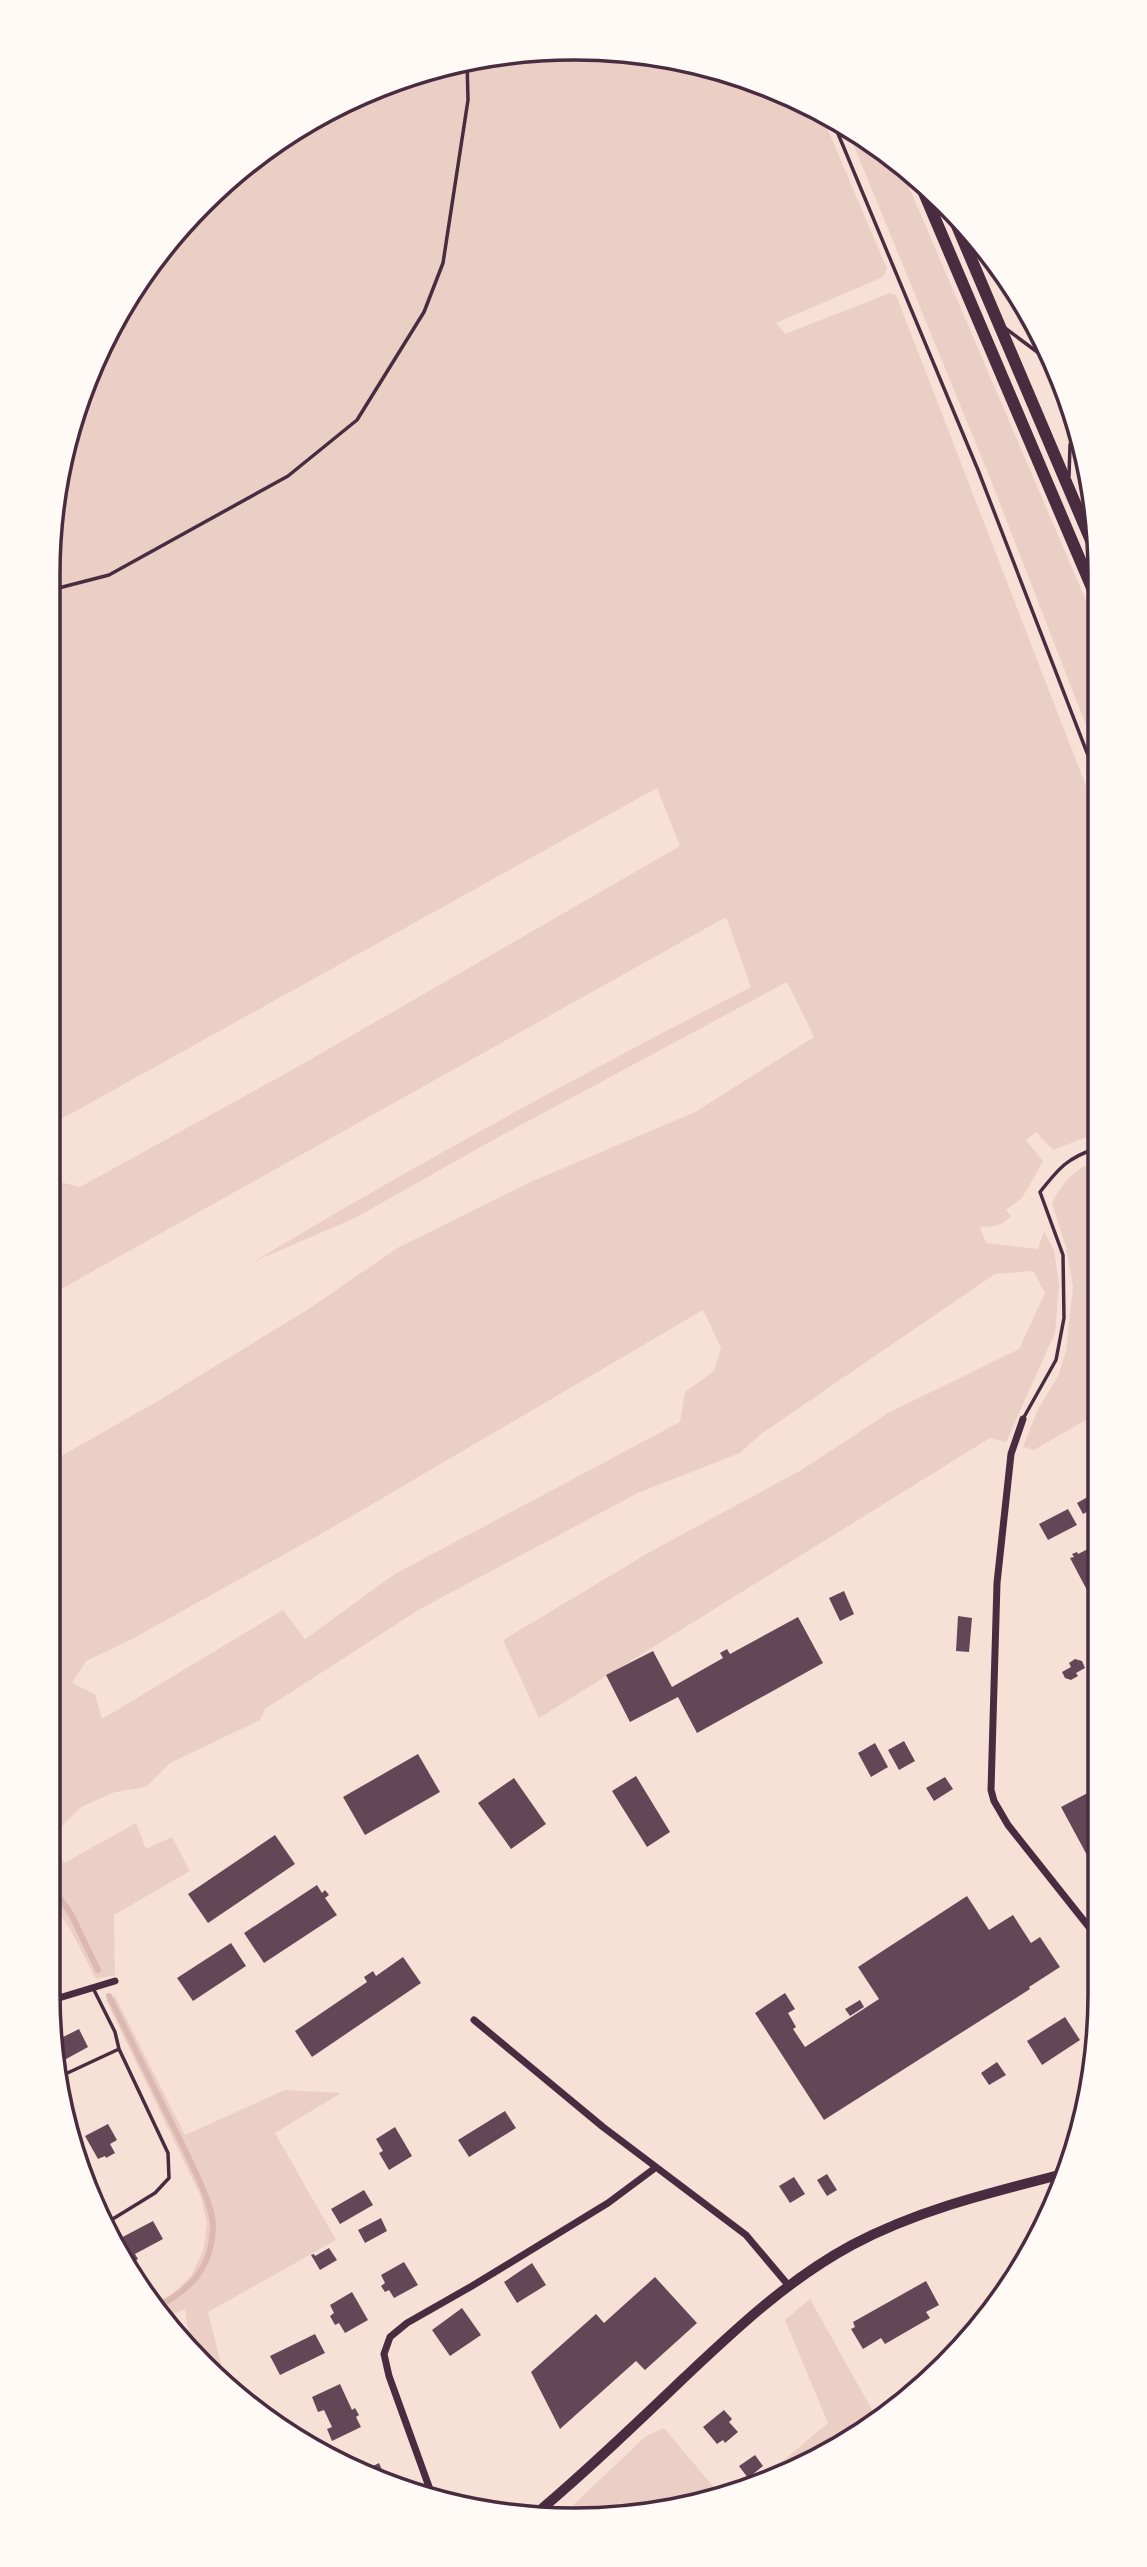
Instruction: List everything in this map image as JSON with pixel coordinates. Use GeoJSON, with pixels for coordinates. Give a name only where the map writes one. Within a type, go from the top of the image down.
{"type":"FeatureCollection","features":[{"type":"Feature","properties":{"kind":"main road"},"geometry":{"type":"LineString","coordinates":[[928,202],[1088,576]]}},
{"type":"Feature","properties":{"kind":"main road"},"geometry":{"type":"LineString","coordinates":[[962,237],[1085,526]]}},
{"type":"Feature","properties":{"kind":"street"},"geometry":{"type":"LineString","coordinates":[[1023,1419],[1011,1454],[997,1583],[991,1790],[1008,1825],[1088,1926]]}},
{"type":"Feature","properties":{"kind":"street"},"geometry":{"type":"LineString","coordinates":[[60,1998],[115,1981]]}},
{"type":"Feature","properties":{"kind":"street"},"geometry":{"type":"LineString","coordinates":[[474,2020],[655,2168],[685,2187],[746,2235],[789,2286]]}},
{"type":"Feature","properties":{"kind":"street"},"geometry":{"type":"LineString","coordinates":[[429,2487],[389,2376],[384,2354],[390,2337],[407,2323],[608,2203],[655,2168]]}},
{"type":"Feature","properties":{"kind":"street"},"geometry":{"type":"LineString","coordinates":[[544,2506],[741,2324],[789,2286],[853,2245],[904,2221],[974,2196],[1053,2176]]}},
{"type":"Feature","properties":{"kind":"lane"},"geometry":{"type":"LineString","coordinates":[[837,132],[978,470],[1088,755]]}},
{"type":"Feature","properties":{"kind":"lane"},"geometry":{"type":"LineString","coordinates":[[998,323],[1037,352]]}},
{"type":"Feature","properties":{"kind":"lane"},"geometry":{"type":"LineString","coordinates":[[1069,489],[1071,443]]}},
{"type":"Feature","properties":{"kind":"lane"},"geometry":{"type":"LineString","coordinates":[[1023,1419],[1056,1360],[1064,1318],[1063,1255],[1040,1192],[1057,1170],[1076,1155],[1088,1151]]}},
{"type":"Feature","properties":{"kind":"lane"},"geometry":{"type":"LineString","coordinates":[[93,1988],[168,2153],[169,2178],[155,2193],[112,2219]]}},
{"type":"Feature","properties":{"kind":"lane"},"geometry":{"type":"LineString","coordinates":[[66,2074],[119,2049]]}},
{"type":"Feature","properties":{"kind":"path"},"geometry":{"type":"LineString","coordinates":[[60,588],[109,575],[288,476],[356,420],[424,312],[443,263],[468,100],[467,70]]}},
{"type":"Feature","properties":{"kind":"shaded area"},"geometry":{"type":"Polygon","coordinates":[[[574,60],[641,64],[674,69],[739,87],[826,126],[887,269],[883,277],[776,323],[785,334],[890,293],[896,295],[1088,791],[1088,1136],[1053,1150],[1036,1132],[1026,1140],[1043,1161],[1022,1198],[1006,1210],[1011,1216],[1008,1220],[997,1225],[980,1227],[986,1243],[1038,1249],[1044,1231],[1054,1250],[1059,1284],[1055,1333],[1006,1442],[990,1438],[539,1718],[503,1640],[648,1553],[803,1469],[888,1413],[1019,1349],[1045,1293],[1033,1271],[995,1274],[761,1434],[740,1453],[638,1493],[420,1609],[265,1709],[260,1720],[170,1763],[146,1787],[115,1792],[81,1807],[60,1828],[60,1457],[158,1401],[307,1310],[399,1247],[533,1181],[695,1112],[814,1037],[787,982],[493,1140],[355,1218],[253,1262],[500,1120],[751,987],[726,917],[60,1290],[60,1183],[80,1187],[292,1070],[680,846],[657,788],[60,1120],[61,540],[69,473],[87,408],[128,316],[166,261],[210,210],[288,146],[346,113],[408,87],[473,69],[506,64],[574,60]],[[703,1310],[328,1530],[134,1638],[86,1661],[72,1683],[95,1694],[102,1719],[283,1610],[305,1639],[395,1574],[680,1422],[685,1392],[714,1371],[721,1348],[703,1310]]]}},
{"type":"Feature","properties":{"kind":"shaded area"},"geometry":{"type":"Polygon","coordinates":[[[852,142],[907,183],[1088,605],[1088,730],[990,478],[852,142]]]}},
{"type":"Feature","properties":{"kind":"shaded area"},"geometry":{"type":"Polygon","coordinates":[[[1088,1165],[1088,1419],[1034,1450],[1023,1447],[1038,1409],[1058,1376],[1066,1351],[1073,1287],[1066,1247],[1052,1203],[1069,1178],[1088,1165]]]}},
{"type":"Feature","properties":{"kind":"shaded area"},"geometry":{"type":"Polygon","coordinates":[[[136,1823],[146,1849],[172,1837],[190,1871],[114,1915],[115,1975],[96,1979],[60,1914],[60,1856],[64,1863],[136,1823]]]}},
{"type":"Feature","properties":{"kind":"shaded area"},"geometry":{"type":"Polygon","coordinates":[[[115,1996],[185,2135],[285,2090],[341,2093],[275,2133],[336,2240],[208,2312],[222,2368],[190,2335],[185,2309],[173,2314],[161,2299],[172,2294],[191,2276],[203,2251],[207,2225],[201,2197],[106,2000],[115,1996]]]}},
{"type":"Feature","properties":{"kind":"shaded area"},"geometry":{"type":"Polygon","coordinates":[[[810,2299],[873,2411],[830,2439],[780,2464],[828,2423],[785,2320],[810,2299]]]}},
{"type":"Feature","properties":{"kind":"shaded area"},"geometry":{"type":"Polygon","coordinates":[[[664,2428],[714,2488],[641,2503],[572,2508],[573,2505],[646,2436],[664,2428]]]}},
{"type":"Feature","properties":{"kind":"building"},"geometry":{"type":"Polygon","coordinates":[[[1088,1497],[1088,1511],[1083,1514],[1077,1503],[1088,1497]]]}},
{"type":"Feature","properties":{"kind":"building"},"geometry":{"type":"Polygon","coordinates":[[[1068,1509],[1077,1525],[1048,1540],[1039,1524],[1068,1509]]]}},
{"type":"Feature","properties":{"kind":"building"},"geometry":{"type":"Polygon","coordinates":[[[1088,1549],[1088,1592],[1070,1558],[1074,1557],[1072,1554],[1088,1549]]]}},
{"type":"Feature","properties":{"kind":"building"},"geometry":{"type":"Polygon","coordinates":[[[844,1591],[854,1614],[840,1621],[829,1598],[844,1591]]]}},
{"type":"Feature","properties":{"kind":"building"},"geometry":{"type":"Polygon","coordinates":[[[958,1616],[972,1618],[969,1652],[956,1651],[958,1616]]]}},
{"type":"Feature","properties":{"kind":"building"},"geometry":{"type":"Polygon","coordinates":[[[798,1617],[823,1663],[697,1733],[678,1697],[630,1722],[606,1675],[653,1651],[672,1687],[723,1658],[720,1653],[727,1649],[730,1654],[798,1617]]]}},
{"type":"Feature","properties":{"kind":"building"},"geometry":{"type":"Polygon","coordinates":[[[1075,1659],[1082,1661],[1085,1668],[1071,1680],[1065,1678],[1062,1672],[1071,1667],[1069,1663],[1075,1659]]]}},
{"type":"Feature","properties":{"kind":"building"},"geometry":{"type":"Polygon","coordinates":[[[904,1741],[915,1761],[899,1770],[888,1750],[904,1741]]]}},
{"type":"Feature","properties":{"kind":"building"},"geometry":{"type":"Polygon","coordinates":[[[875,1743],[888,1767],[871,1777],[858,1753],[875,1743]]]}},
{"type":"Feature","properties":{"kind":"building"},"geometry":{"type":"Polygon","coordinates":[[[418,1754],[440,1792],[365,1835],[343,1797],[418,1754]]]}},
{"type":"Feature","properties":{"kind":"building"},"geometry":{"type":"Polygon","coordinates":[[[636,1776],[670,1832],[647,1847],[612,1791],[636,1776]]]}},
{"type":"Feature","properties":{"kind":"building"},"geometry":{"type":"Polygon","coordinates":[[[945,1777],[953,1789],[934,1801],[926,1788],[945,1777]]]}},
{"type":"Feature","properties":{"kind":"building"},"geometry":{"type":"Polygon","coordinates":[[[514,1778],[546,1824],[511,1849],[478,1803],[514,1778]]]}},
{"type":"Feature","properties":{"kind":"building"},"geometry":{"type":"Polygon","coordinates":[[[1088,1793],[1088,1857],[1061,1807],[1088,1793]]]}},
{"type":"Feature","properties":{"kind":"building"},"geometry":{"type":"Polygon","coordinates":[[[275,1835],[295,1864],[208,1923],[188,1894],[275,1835]]]}},
{"type":"Feature","properties":{"kind":"building"},"geometry":{"type":"Polygon","coordinates":[[[317,1885],[322,1893],[325,1890],[329,1895],[325,1898],[337,1915],[264,1963],[244,1933],[317,1885]]]}},
{"type":"Feature","properties":{"kind":"building"},"geometry":{"type":"Polygon","coordinates":[[[967,1896],[989,1930],[1013,1915],[1031,1943],[1040,1937],[1060,1967],[1029,1987],[1030,1989],[824,2120],[755,2013],[785,1993],[795,2009],[788,2013],[796,2027],[793,2029],[805,2047],[879,1999],[858,1967],[967,1896]]]}},
{"type":"Feature","properties":{"kind":"building"},"geometry":{"type":"Polygon","coordinates":[[[231,1943],[246,1966],[193,2001],[177,1978],[231,1943]]]}},
{"type":"Feature","properties":{"kind":"building"},"geometry":{"type":"Polygon","coordinates":[[[403,1957],[421,1983],[312,2057],[295,2031],[367,1982],[364,1977],[373,1971],[376,1976],[403,1957]]]}},
{"type":"Feature","properties":{"kind":"building"},"geometry":{"type":"Polygon","coordinates":[[[860,2000],[864,2007],[850,2016],[845,2009],[860,2000]]]}},
{"type":"Feature","properties":{"kind":"building"},"geometry":{"type":"Polygon","coordinates":[[[1065,2017],[1080,2040],[1042,2065],[1027,2041],[1065,2017]]]}},
{"type":"Feature","properties":{"kind":"building"},"geometry":{"type":"Polygon","coordinates":[[[79,2029],[88,2047],[64,2060],[62,2038],[79,2029]]]}},
{"type":"Feature","properties":{"kind":"building"},"geometry":{"type":"Polygon","coordinates":[[[997,2062],[1006,2075],[989,2085],[981,2073],[997,2062]]]}},
{"type":"Feature","properties":{"kind":"building"},"geometry":{"type":"Polygon","coordinates":[[[505,2111],[516,2128],[469,2157],[458,2140],[505,2111]]]}},
{"type":"Feature","properties":{"kind":"building"},"geometry":{"type":"Polygon","coordinates":[[[108,2124],[117,2140],[110,2144],[115,2153],[98,2159],[85,2136],[108,2124]]]}},
{"type":"Feature","properties":{"kind":"building"},"geometry":{"type":"Polygon","coordinates":[[[395,2127],[412,2156],[389,2170],[379,2153],[383,2151],[376,2139],[395,2127]]]}},
{"type":"Feature","properties":{"kind":"building"},"geometry":{"type":"Polygon","coordinates":[[[827,2174],[837,2190],[827,2196],[817,2180],[827,2174]]]}},
{"type":"Feature","properties":{"kind":"building"},"geometry":{"type":"Polygon","coordinates":[[[794,2177],[805,2194],[790,2203],[779,2186],[794,2177]]]}},
{"type":"Feature","properties":{"kind":"building"},"geometry":{"type":"Polygon","coordinates":[[[364,2190],[373,2205],[340,2224],[331,2209],[364,2190]]]}},
{"type":"Feature","properties":{"kind":"building"},"geometry":{"type":"Polygon","coordinates":[[[381,2218],[387,2231],[365,2243],[358,2230],[381,2218]]]}},
{"type":"Feature","properties":{"kind":"building"},"geometry":{"type":"Polygon","coordinates":[[[153,2221],[163,2239],[135,2254],[138,2259],[135,2261],[122,2238],[153,2221]]]}},
{"type":"Feature","properties":{"kind":"building"},"geometry":{"type":"Polygon","coordinates":[[[329,2248],[337,2260],[320,2270],[311,2255],[315,2256],[329,2248]]]}},
{"type":"Feature","properties":{"kind":"building"},"geometry":{"type":"Polygon","coordinates":[[[404,2262],[418,2285],[394,2298],[389,2290],[385,2292],[381,2286],[385,2283],[381,2275],[404,2262]]]}},
{"type":"Feature","properties":{"kind":"building"},"geometry":{"type":"Polygon","coordinates":[[[532,2263],[546,2285],[517,2303],[504,2282],[532,2263]]]}},
{"type":"Feature","properties":{"kind":"building"},"geometry":{"type":"Polygon","coordinates":[[[655,2277],[697,2323],[645,2370],[636,2361],[560,2429],[531,2372],[596,2314],[604,2323],[655,2277]]]}},
{"type":"Feature","properties":{"kind":"building"},"geometry":{"type":"Polygon","coordinates":[[[926,2281],[939,2305],[926,2312],[930,2318],[885,2344],[881,2338],[863,2349],[851,2329],[855,2327],[853,2322],[926,2281]]]}},
{"type":"Feature","properties":{"kind":"building"},"geometry":{"type":"Polygon","coordinates":[[[352,2292],[368,2320],[345,2333],[339,2323],[335,2325],[330,2316],[334,2313],[330,2305],[352,2292]]]}},
{"type":"Feature","properties":{"kind":"building"},"geometry":{"type":"Polygon","coordinates":[[[462,2308],[481,2335],[450,2356],[432,2330],[462,2308]]]}},
{"type":"Feature","properties":{"kind":"building"},"geometry":{"type":"Polygon","coordinates":[[[315,2334],[325,2353],[280,2375],[270,2356],[315,2334]]]}},
{"type":"Feature","properties":{"kind":"building"},"geometry":{"type":"Polygon","coordinates":[[[340,2384],[352,2410],[355,2408],[359,2415],[356,2417],[361,2427],[332,2441],[327,2429],[332,2427],[324,2410],[318,2412],[312,2397],[340,2384]]]}},
{"type":"Feature","properties":{"kind":"building"},"geometry":{"type":"Polygon","coordinates":[[[724,2410],[732,2419],[729,2422],[738,2432],[725,2443],[723,2440],[717,2444],[703,2427],[724,2410]]]}},
{"type":"Feature","properties":{"kind":"building"},"geometry":{"type":"Polygon","coordinates":[[[755,2455],[763,2466],[747,2477],[739,2466],[755,2455]]]}},
{"type":"Feature","properties":{"kind":"waterway"},"geometry":{"type":"LineString","coordinates":[[60,1898],[71,1914],[98,1970]]}},
{"type":"Feature","properties":{"kind":"waterway"},"geometry":{"type":"LineString","coordinates":[[109,1996],[205,2193],[212,2217],[212,2241],[203,2266],[179,2294],[164,2303]]}}]}
